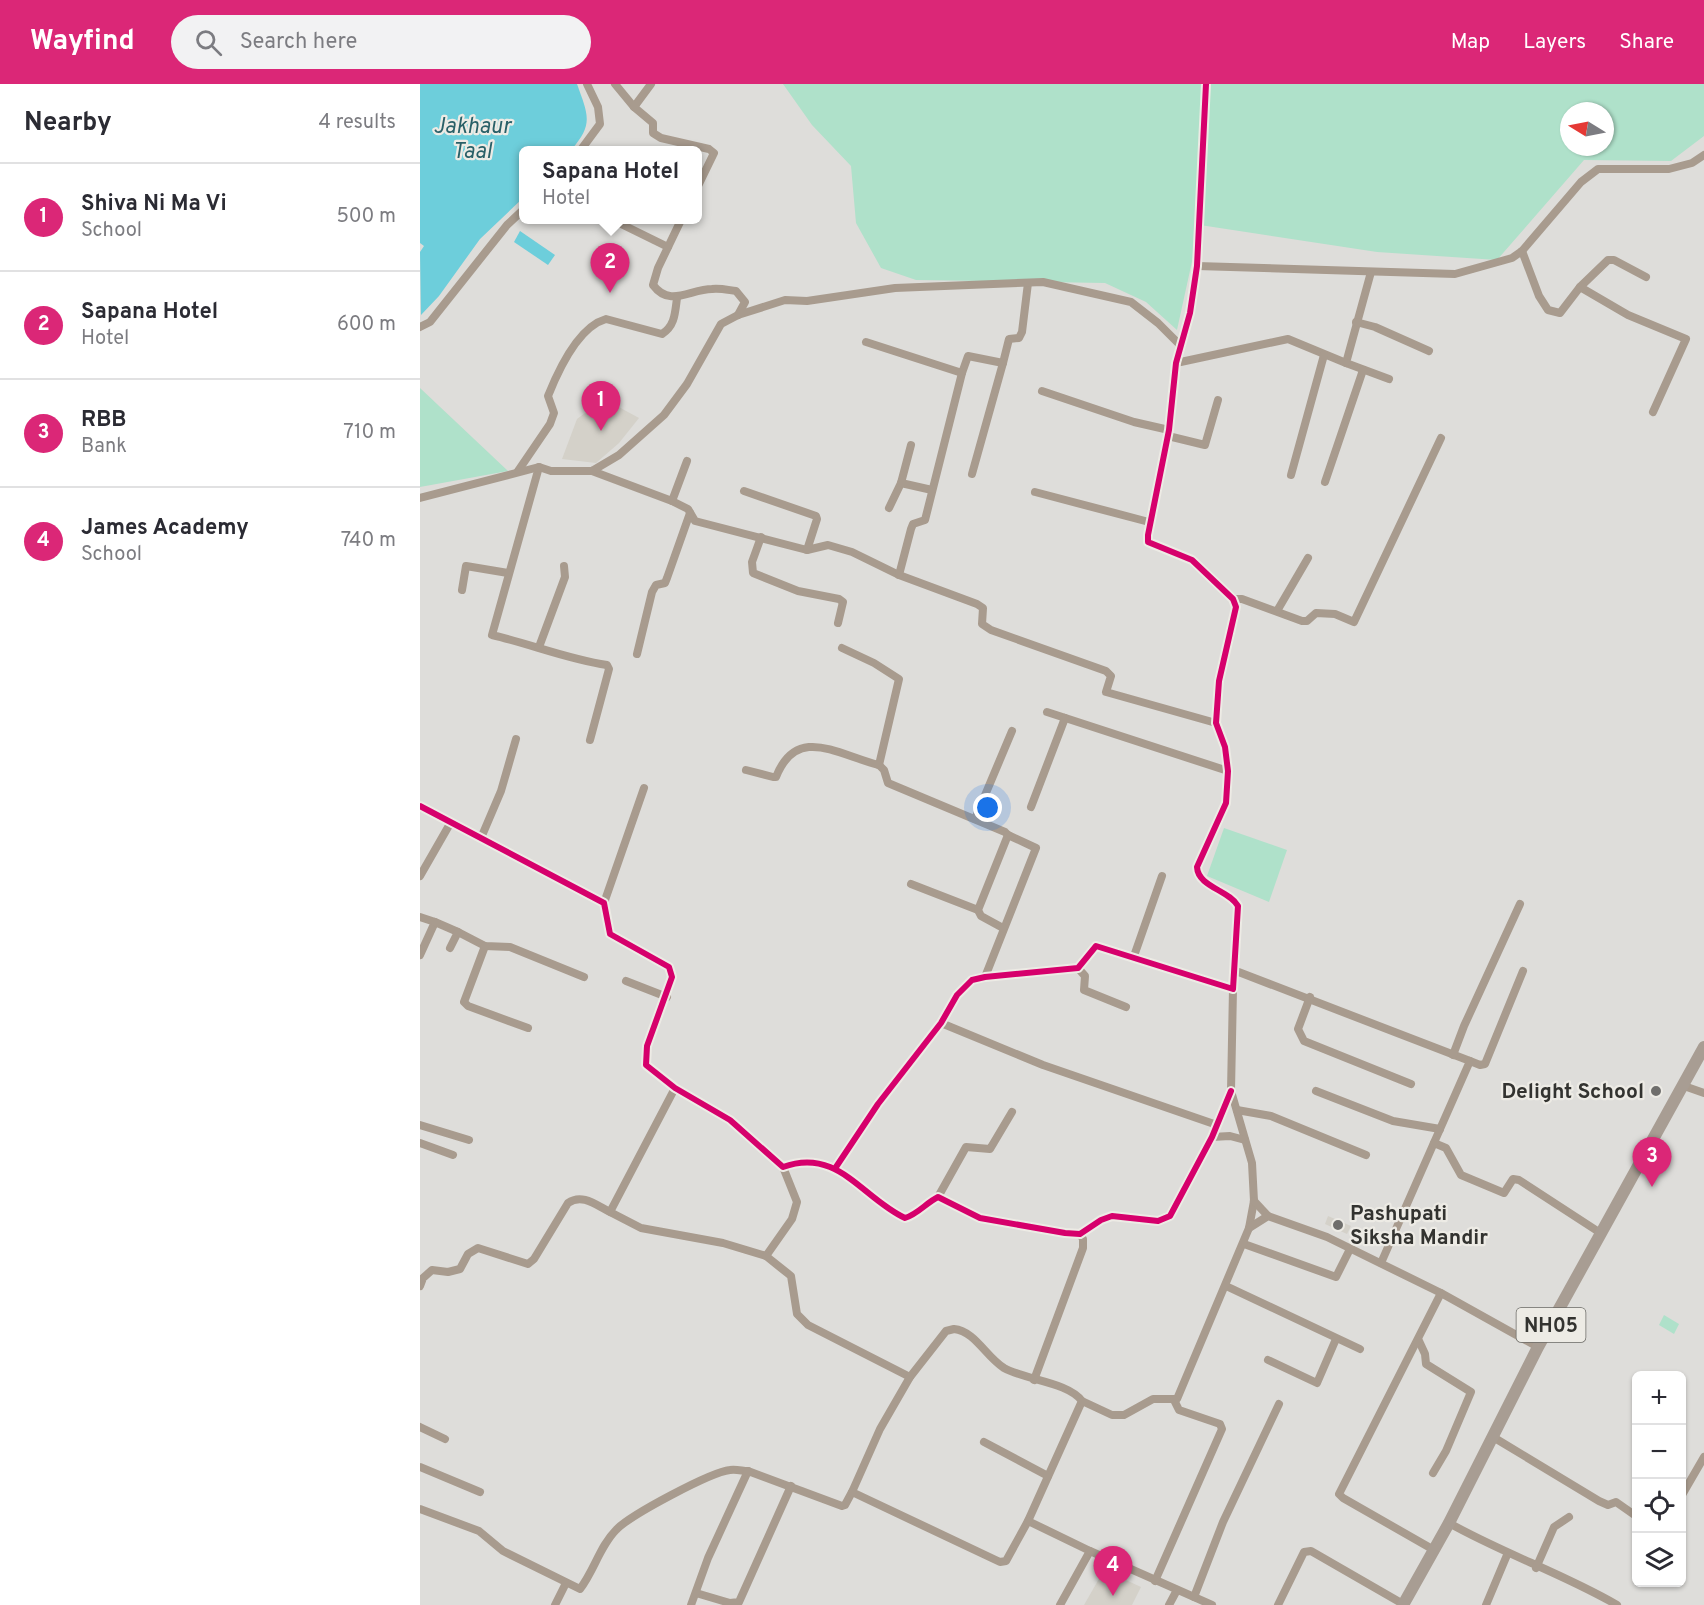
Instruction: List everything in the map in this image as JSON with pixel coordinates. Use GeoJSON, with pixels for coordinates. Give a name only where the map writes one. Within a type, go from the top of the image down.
{"type":"FeatureCollection","features":[{"type":"Feature","properties":{"kind":"main road","name":"NH05"},"geometry":{"type":"LineString","coordinates":[[1403,1605],[1449,1523],[1538,1347],[1704,1047]]}},
{"type":"Feature","properties":{"kind":"street"},"geometry":{"type":"LineString","coordinates":[[583,146],[600,124],[598,107],[587,84]]}},
{"type":"Feature","properties":{"kind":"street"},"geometry":{"type":"LineString","coordinates":[[615,84],[634,107],[653,123],[653,133],[661,138],[696,146]]}},
{"type":"Feature","properties":{"kind":"street"},"geometry":{"type":"LineString","coordinates":[[634,107],[651,84]]}},
{"type":"Feature","properties":{"kind":"street"},"geometry":{"type":"LineString","coordinates":[[1174,1400],[1183,1385],[1244,1244],[1254,1200],[1252,1163],[1231,1091],[1233,989],[1236,971],[1238,906],[1234,899],[1202,879],[1197,867],[1226,803],[1228,771],[1225,747],[1216,723],[1220,681],[1236,607],[1233,599],[1191,560],[1148,542],[1149,522],[1168,433],[1176,363],[1190,313],[1197,266],[1206,84]]}},
{"type":"Feature","properties":{"kind":"street"},"geometry":{"type":"LineString","coordinates":[[702,147],[714,153],[702,178]]}},
{"type":"Feature","properties":{"kind":"street"},"geometry":{"type":"LineString","coordinates":[[1197,266],[1455,274],[1512,258],[1522,251],[1581,182],[1598,169],[1669,170],[1692,163],[1704,155]]}},
{"type":"Feature","properties":{"kind":"street"},"geometry":{"type":"LineString","coordinates":[[420,327],[430,322],[507,225],[519,214]]}},
{"type":"Feature","properties":{"kind":"street"},"geometry":{"type":"LineString","coordinates":[[623,224],[668,247]]}},
{"type":"Feature","properties":{"kind":"street"},"geometry":{"type":"LineString","coordinates":[[679,224],[657,268],[653,285],[659,291],[676,298],[710,288],[736,291],[746,302],[738,315]]}},
{"type":"Feature","properties":{"kind":"street"},"geometry":{"type":"LineString","coordinates":[[1522,251],[1539,296],[1548,310],[1560,313],[1580,287],[1608,260],[1614,260],[1646,277]]}},
{"type":"Feature","properties":{"kind":"street"},"geometry":{"type":"LineString","coordinates":[[1346,363],[1371,272]]}},
{"type":"Feature","properties":{"kind":"street"},"geometry":{"type":"LineString","coordinates":[[592,471],[619,454],[664,415],[687,384],[720,324],[738,315],[785,300],[807,301],[895,288],[1043,282],[1088,290],[1131,302],[1158,323],[1181,346]]}},
{"type":"Feature","properties":{"kind":"street"},"geometry":{"type":"LineString","coordinates":[[972,474],[1009,339],[1019,338],[1022,332],[1028,283]]}},
{"type":"Feature","properties":{"kind":"street"},"geometry":{"type":"LineString","coordinates":[[1580,287],[1628,315],[1686,339],[1653,412]]}},
{"type":"Feature","properties":{"kind":"street"},"geometry":{"type":"LineString","coordinates":[[518,471],[550,424],[554,412],[548,396],[554,381],[586,332],[599,321],[606,319],[662,334],[669,330],[674,322],[676,298]]}},
{"type":"Feature","properties":{"kind":"street"},"geometry":{"type":"LineString","coordinates":[[1356,322],[1393,334],[1429,351]]}},
{"type":"Feature","properties":{"kind":"street"},"geometry":{"type":"LineString","coordinates":[[1176,363],[1288,339],[1389,380]]}},
{"type":"Feature","properties":{"kind":"street"},"geometry":{"type":"LineString","coordinates":[[867,342],[962,373]]}},
{"type":"Feature","properties":{"kind":"street"},"geometry":{"type":"LineString","coordinates":[[1291,476],[1324,355]]}},
{"type":"Feature","properties":{"kind":"street"},"geometry":{"type":"LineString","coordinates":[[899,575],[913,524],[923,522],[968,356],[1003,363]]}},
{"type":"Feature","properties":{"kind":"street"},"geometry":{"type":"LineString","coordinates":[[1325,483],[1363,370]]}},
{"type":"Feature","properties":{"kind":"street"},"geometry":{"type":"LineString","coordinates":[[1042,391],[1205,445],[1218,400]]}},
{"type":"Feature","properties":{"kind":"street"},"geometry":{"type":"LineString","coordinates":[[1233,599],[1242,599],[1302,621],[1307,621],[1316,613],[1335,614],[1354,622],[1441,438]]}},
{"type":"Feature","properties":{"kind":"street"},"geometry":{"type":"LineString","coordinates":[[889,508],[901,483],[911,445]]}},
{"type":"Feature","properties":{"kind":"street"},"geometry":{"type":"LineString","coordinates":[[672,501],[687,461]]}},
{"type":"Feature","properties":{"kind":"street"},"geometry":{"type":"LineString","coordinates":[[539,467],[492,636],[539,646],[576,661],[607,665],[609,669],[590,740]]}},
{"type":"Feature","properties":{"kind":"street"},"geometry":{"type":"LineString","coordinates":[[420,498],[539,467],[551,471],[592,471],[672,501],[688,509],[695,521],[807,549],[828,545],[852,552],[899,575],[977,604],[982,608],[982,624],[991,630],[1106,671],[1111,676],[1106,692],[1216,723]]}},
{"type":"Feature","properties":{"kind":"street"},"geometry":{"type":"LineString","coordinates":[[901,483],[932,490]]}},
{"type":"Feature","properties":{"kind":"street"},"geometry":{"type":"LineString","coordinates":[[744,491],[816,516],[818,519],[807,549]]}},
{"type":"Feature","properties":{"kind":"street"},"geometry":{"type":"LineString","coordinates":[[1035,492],[1149,522]]}},
{"type":"Feature","properties":{"kind":"street"},"geometry":{"type":"LineString","coordinates":[[637,654],[652,592],[656,585],[665,583],[690,513]]}},
{"type":"Feature","properties":{"kind":"street"},"geometry":{"type":"LineString","coordinates":[[761,537],[752,562],[753,573],[798,591],[839,599],[843,602],[838,623]]}},
{"type":"Feature","properties":{"kind":"street"},"geometry":{"type":"LineString","coordinates":[[1277,611],[1308,558]]}},
{"type":"Feature","properties":{"kind":"street"},"geometry":{"type":"LineString","coordinates":[[539,646],[565,577],[564,566]]}},
{"type":"Feature","properties":{"kind":"street"},"geometry":{"type":"LineString","coordinates":[[462,590],[466,567],[508,573]]}},
{"type":"Feature","properties":{"kind":"street"},"geometry":{"type":"LineString","coordinates":[[842,648],[874,663],[899,679],[879,765]]}},
{"type":"Feature","properties":{"kind":"street"},"geometry":{"type":"LineString","coordinates":[[1047,712],[1228,771]]}},
{"type":"Feature","properties":{"kind":"street"},"geometry":{"type":"LineString","coordinates":[[1031,807],[1065,718]]}},
{"type":"Feature","properties":{"kind":"street"},"geometry":{"type":"LineString","coordinates":[[975,819],[1012,731]]}},
{"type":"Feature","properties":{"kind":"street"},"geometry":{"type":"LineString","coordinates":[[482,838],[501,791],[516,739]]}},
{"type":"Feature","properties":{"kind":"street"},"geometry":{"type":"LineString","coordinates":[[746,770],[776,777],[785,759],[807,745],[879,765],[884,770],[888,783],[1005,832],[1008,836],[1036,848],[985,977]]}},
{"type":"Feature","properties":{"kind":"street"},"geometry":{"type":"LineString","coordinates":[[644,788],[604,903],[610,934],[669,967],[672,977],[667,997],[648,1046],[646,1065],[675,1088],[730,1120],[783,1167],[797,1202],[792,1219],[766,1256]]}},
{"type":"Feature","properties":{"kind":"street"},"geometry":{"type":"LineString","coordinates":[[420,806],[604,903]]}},
{"type":"Feature","properties":{"kind":"street"},"geometry":{"type":"LineString","coordinates":[[420,876],[451,822]]}},
{"type":"Feature","properties":{"kind":"street"},"geometry":{"type":"LineString","coordinates":[[978,910],[1008,836]]}},
{"type":"Feature","properties":{"kind":"street"},"geometry":{"type":"LineString","coordinates":[[1134,956],[1162,876]]}},
{"type":"Feature","properties":{"kind":"street"},"geometry":{"type":"LineString","coordinates":[[911,884],[978,910],[981,916],[1003,928]]}},
{"type":"Feature","properties":{"kind":"street"},"geometry":{"type":"LineString","coordinates":[[1453,1054],[1520,904]]}},
{"type":"Feature","properties":{"kind":"street"},"geometry":{"type":"LineString","coordinates":[[420,917],[485,946],[510,948],[584,977]]}},
{"type":"Feature","properties":{"kind":"street"},"geometry":{"type":"LineString","coordinates":[[420,955],[435,922]]}},
{"type":"Feature","properties":{"kind":"street"},"geometry":{"type":"LineString","coordinates":[[450,948],[458,932]]}},
{"type":"Feature","properties":{"kind":"street"},"geometry":{"type":"LineString","coordinates":[[485,946],[464,1002],[468,1006],[528,1028]]}},
{"type":"Feature","properties":{"kind":"street"},"geometry":{"type":"LineString","coordinates":[[836,1167],[878,1104],[941,1023],[957,995],[972,980],[1078,968],[1096,946],[1134,956],[1233,989]]}},
{"type":"Feature","properties":{"kind":"street"},"geometry":{"type":"LineString","coordinates":[[1078,968],[1085,976],[1084,990],[1126,1007]]}},
{"type":"Feature","properties":{"kind":"street"},"geometry":{"type":"LineString","coordinates":[[1236,971],[1310,997],[1480,1065],[1485,1064],[1523,971]]}},
{"type":"Feature","properties":{"kind":"street"},"geometry":{"type":"LineString","coordinates":[[626,981],[667,997]]}},
{"type":"Feature","properties":{"kind":"street"},"geometry":{"type":"LineString","coordinates":[[1310,997],[1298,1029],[1304,1041],[1411,1084]]}},
{"type":"Feature","properties":{"kind":"street"},"geometry":{"type":"LineString","coordinates":[[941,1023],[1044,1065],[1217,1125]]}},
{"type":"Feature","properties":{"kind":"street"},"geometry":{"type":"LineString","coordinates":[[1381,1263],[1470,1061]]}},
{"type":"Feature","properties":{"kind":"street"},"geometry":{"type":"LineString","coordinates":[[1683,1086],[1704,1093]]}},
{"type":"Feature","properties":{"kind":"street"},"geometry":{"type":"LineString","coordinates":[[610,1212],[675,1088]]}},
{"type":"Feature","properties":{"kind":"street"},"geometry":{"type":"LineString","coordinates":[[938,1197],[980,1218],[1080,1234],[1101,1220],[1112,1216],[1158,1221],[1170,1216],[1212,1137],[1231,1091]]}},
{"type":"Feature","properties":{"kind":"street"},"geometry":{"type":"LineString","coordinates":[[1316,1091],[1393,1121],[1440,1129]]}},
{"type":"Feature","properties":{"kind":"street"},"geometry":{"type":"LineString","coordinates":[[1237,1110],[1271,1116],[1366,1155]]}},
{"type":"Feature","properties":{"kind":"street"},"geometry":{"type":"LineString","coordinates":[[783,1167],[810,1163],[836,1167],[852,1182],[905,1218],[915,1215],[925,1204],[938,1197],[966,1147],[990,1149],[1012,1112]]}},
{"type":"Feature","properties":{"kind":"street"},"geometry":{"type":"LineString","coordinates":[[420,1125],[469,1140]]}},
{"type":"Feature","properties":{"kind":"street"},"geometry":{"type":"LineString","coordinates":[[1212,1137],[1230,1136],[1245,1140]]}},
{"type":"Feature","properties":{"kind":"street"},"geometry":{"type":"LineString","coordinates":[[420,1143],[453,1155]]}},
{"type":"Feature","properties":{"kind":"street"},"geometry":{"type":"LineString","coordinates":[[1434,1143],[1446,1148],[1461,1174],[1504,1193],[1513,1179],[1519,1180],[1602,1234]]}},
{"type":"Feature","properties":{"kind":"street"},"geometry":{"type":"LineString","coordinates":[[420,1286],[423,1278],[432,1270],[448,1272],[460,1269],[468,1254],[478,1248],[528,1264],[534,1259],[568,1203],[574,1199],[583,1198],[641,1228],[723,1243],[766,1256],[791,1276],[797,1314],[808,1325],[910,1377]]}},
{"type":"Feature","properties":{"kind":"street"},"geometry":{"type":"LineString","coordinates":[[1254,1200],[1268,1216],[1327,1237],[1381,1263],[1441,1293],[1538,1347]]}},
{"type":"Feature","properties":{"kind":"street"},"geometry":{"type":"LineString","coordinates":[[1249,1228],[1268,1216]]}},
{"type":"Feature","properties":{"kind":"street"},"geometry":{"type":"LineString","coordinates":[[1034,1380],[1083,1248],[1083,1239],[1080,1234]]}},
{"type":"Feature","properties":{"kind":"street"},"geometry":{"type":"LineString","coordinates":[[1244,1244],[1336,1277],[1350,1249]]}},
{"type":"Feature","properties":{"kind":"street"},"geometry":{"type":"LineString","coordinates":[[1226,1286],[1360,1349]]}},
{"type":"Feature","properties":{"kind":"street"},"geometry":{"type":"LineString","coordinates":[[1434,1550],[1339,1494],[1419,1341],[1441,1293]]}},
{"type":"Feature","properties":{"kind":"street"},"geometry":{"type":"LineString","coordinates":[[420,1509],[479,1531],[503,1551],[577,1589],[582,1587],[617,1528],[642,1510],[708,1476],[730,1470],[748,1471],[842,1506],[845,1505],[880,1429],[910,1377],[946,1331],[954,1329],[976,1339],[987,1356],[1006,1369],[1051,1384],[1112,1415],[1124,1415],[1153,1399],[1174,1400]]}},
{"type":"Feature","properties":{"kind":"street"},"geometry":{"type":"LineString","coordinates":[[1268,1360],[1317,1383],[1336,1339]]}},
{"type":"Feature","properties":{"kind":"street"},"geometry":{"type":"LineString","coordinates":[[1419,1341],[1425,1354],[1426,1364],[1471,1392],[1446,1451],[1433,1473]]}},
{"type":"Feature","properties":{"kind":"street"},"geometry":{"type":"LineString","coordinates":[[1155,1581],[1222,1429],[1220,1424],[1179,1410],[1174,1400]]}},
{"type":"Feature","properties":{"kind":"street"},"geometry":{"type":"LineString","coordinates":[[852,1492],[999,1562],[1006,1561],[1028,1521],[1082,1401]]}},
{"type":"Feature","properties":{"kind":"street"},"geometry":{"type":"LineString","coordinates":[[1194,1597],[1223,1522],[1279,1404]]}},
{"type":"Feature","properties":{"kind":"street"},"geometry":{"type":"LineString","coordinates":[[420,1427],[445,1439]]}},
{"type":"Feature","properties":{"kind":"street"},"geometry":{"type":"LineString","coordinates":[[1493,1437],[1599,1501],[1608,1505],[1616,1502],[1632,1513]]}},
{"type":"Feature","properties":{"kind":"street"},"geometry":{"type":"LineString","coordinates":[[984,1442],[1048,1476]]}},
{"type":"Feature","properties":{"kind":"street"},"geometry":{"type":"LineString","coordinates":[[1686,1488],[1704,1457]]}},
{"type":"Feature","properties":{"kind":"street"},"geometry":{"type":"LineString","coordinates":[[420,1467],[480,1492]]}},
{"type":"Feature","properties":{"kind":"street"},"geometry":{"type":"LineString","coordinates":[[691,1605],[708,1558],[748,1471]]}},
{"type":"Feature","properties":{"kind":"street"},"geometry":{"type":"LineString","coordinates":[[696,1593],[730,1603],[739,1602],[791,1486]]}},
{"type":"Feature","properties":{"kind":"street"},"geometry":{"type":"LineString","coordinates":[[1536,1568],[1554,1527],[1569,1517]]}},
{"type":"Feature","properties":{"kind":"street"},"geometry":{"type":"LineString","coordinates":[[1028,1521],[1155,1581],[1212,1605]]}},
{"type":"Feature","properties":{"kind":"street"},"geometry":{"type":"LineString","coordinates":[[1449,1523],[1508,1555],[1592,1591],[1617,1605]]}},
{"type":"Feature","properties":{"kind":"street"},"geometry":{"type":"LineString","coordinates":[[1060,1605],[1090,1551]]}},
{"type":"Feature","properties":{"kind":"street"},"geometry":{"type":"LineString","coordinates":[[1278,1605],[1304,1552],[1311,1551],[1403,1605]]}},
{"type":"Feature","properties":{"kind":"street"},"geometry":{"type":"LineString","coordinates":[[1486,1605],[1508,1555]]}},
{"type":"Feature","properties":{"kind":"street"},"geometry":{"type":"LineString","coordinates":[[555,1605],[566,1583]]}},
{"type":"Feature","properties":{"kind":"street"},"geometry":{"type":"LineString","coordinates":[[1169,1605],[1177,1590]]}},
{"type":"Feature","properties":{"kind":"shaded area"},"geometry":{"type":"Polygon","coordinates":[[[604,399],[639,418],[619,443],[596,463],[562,459],[577,419],[604,399]]]}},
{"type":"Feature","properties":{"kind":"shaded area","name":"Pashupati Siksha Mandir"},"geometry":{"type":"Polygon","coordinates":[[[1328,1216],[1351,1226],[1347,1234],[1325,1224],[1328,1216]]]}},
{"type":"Feature","properties":{"kind":"shaded area"},"geometry":{"type":"Polygon","coordinates":[[[1104,1570],[1141,1587],[1132,1605],[1084,1605],[1104,1570]]]}},
{"type":"Feature","properties":{"kind":"green space"},"geometry":{"type":"Polygon","coordinates":[[[783,84],[1704,84],[1704,136],[1671,161],[1584,160],[1497,260],[1377,252],[1200,225],[1177,330],[1146,302],[1105,283],[916,280],[881,268],[856,223],[851,166],[812,125],[783,84]]]}},
{"type":"Feature","properties":{"kind":"green space"},"geometry":{"type":"Polygon","coordinates":[[[420,388],[508,471],[420,487],[420,388]]]}},
{"type":"Feature","properties":{"kind":"green space"},"geometry":{"type":"Polygon","coordinates":[[[1224,828],[1287,850],[1269,902],[1207,876],[1224,828]]]}},
{"type":"Feature","properties":{"kind":"green space"},"geometry":{"type":"Polygon","coordinates":[[[1664,1315],[1679,1324],[1674,1334],[1659,1325],[1664,1315]]]}},
{"type":"Feature","properties":{"kind":"water","name":"Jakhaur Taal"},"geometry":{"type":"Polygon","coordinates":[[[420,84],[577,84],[587,119],[578,141],[574,146],[519,146],[519,202],[480,239],[439,296],[421,315],[420,252],[424,246],[420,243],[420,84]]]}},
{"type":"Feature","properties":{"kind":"water"},"geometry":{"type":"Polygon","coordinates":[[[520,231],[555,255],[548,265],[514,242],[520,231]]]}},
{"type":"Feature","properties":{"kind":"cycle path"},"geometry":{"type":"LineString","coordinates":[[836,1167],[878,1104],[941,1023],[957,995],[972,980],[1078,968],[1096,946],[1233,989],[1238,906],[1228,896],[1208,884],[1199,874],[1197,867],[1226,803],[1228,771],[1225,747],[1216,723],[1219,681],[1236,607],[1233,599],[1192,560],[1148,542],[1169,430],[1176,363],[1190,313],[1197,266],[1206,84]]}},
{"type":"Feature","properties":{"kind":"cycle path"},"geometry":{"type":"LineString","coordinates":[[420,806],[604,903],[610,934],[669,967],[672,977],[647,1046],[646,1065],[675,1088],[730,1120],[783,1167],[802,1163],[819,1164],[834,1169],[905,1218],[938,1197],[980,1218],[1065,1233],[1080,1234],[1101,1220],[1112,1216],[1158,1221],[1170,1216],[1212,1137],[1231,1091]]}},
{"type":"Feature","properties":{"kind":"place","name":"Sapana Hotel"},"geometry":{"type":"Point","coordinates":[610,293]}},
{"type":"Feature","properties":{"kind":"place","name":"Shiva Ni Ma Vi"},"geometry":{"type":"Point","coordinates":[601,431]}},
{"type":"Feature","properties":{"kind":"place","name":"Delight School"},"geometry":{"type":"Point","coordinates":[1656,1091]}},
{"type":"Feature","properties":{"kind":"place","name":"RBB"},"geometry":{"type":"Point","coordinates":[1652,1187]}},
{"type":"Feature","properties":{"kind":"place","name":"Pashupati Siksha Mandir"},"geometry":{"type":"Point","coordinates":[1338,1225]}},
{"type":"Feature","properties":{"kind":"place","name":"James Academy"},"geometry":{"type":"Point","coordinates":[1113,1596]}}]}
